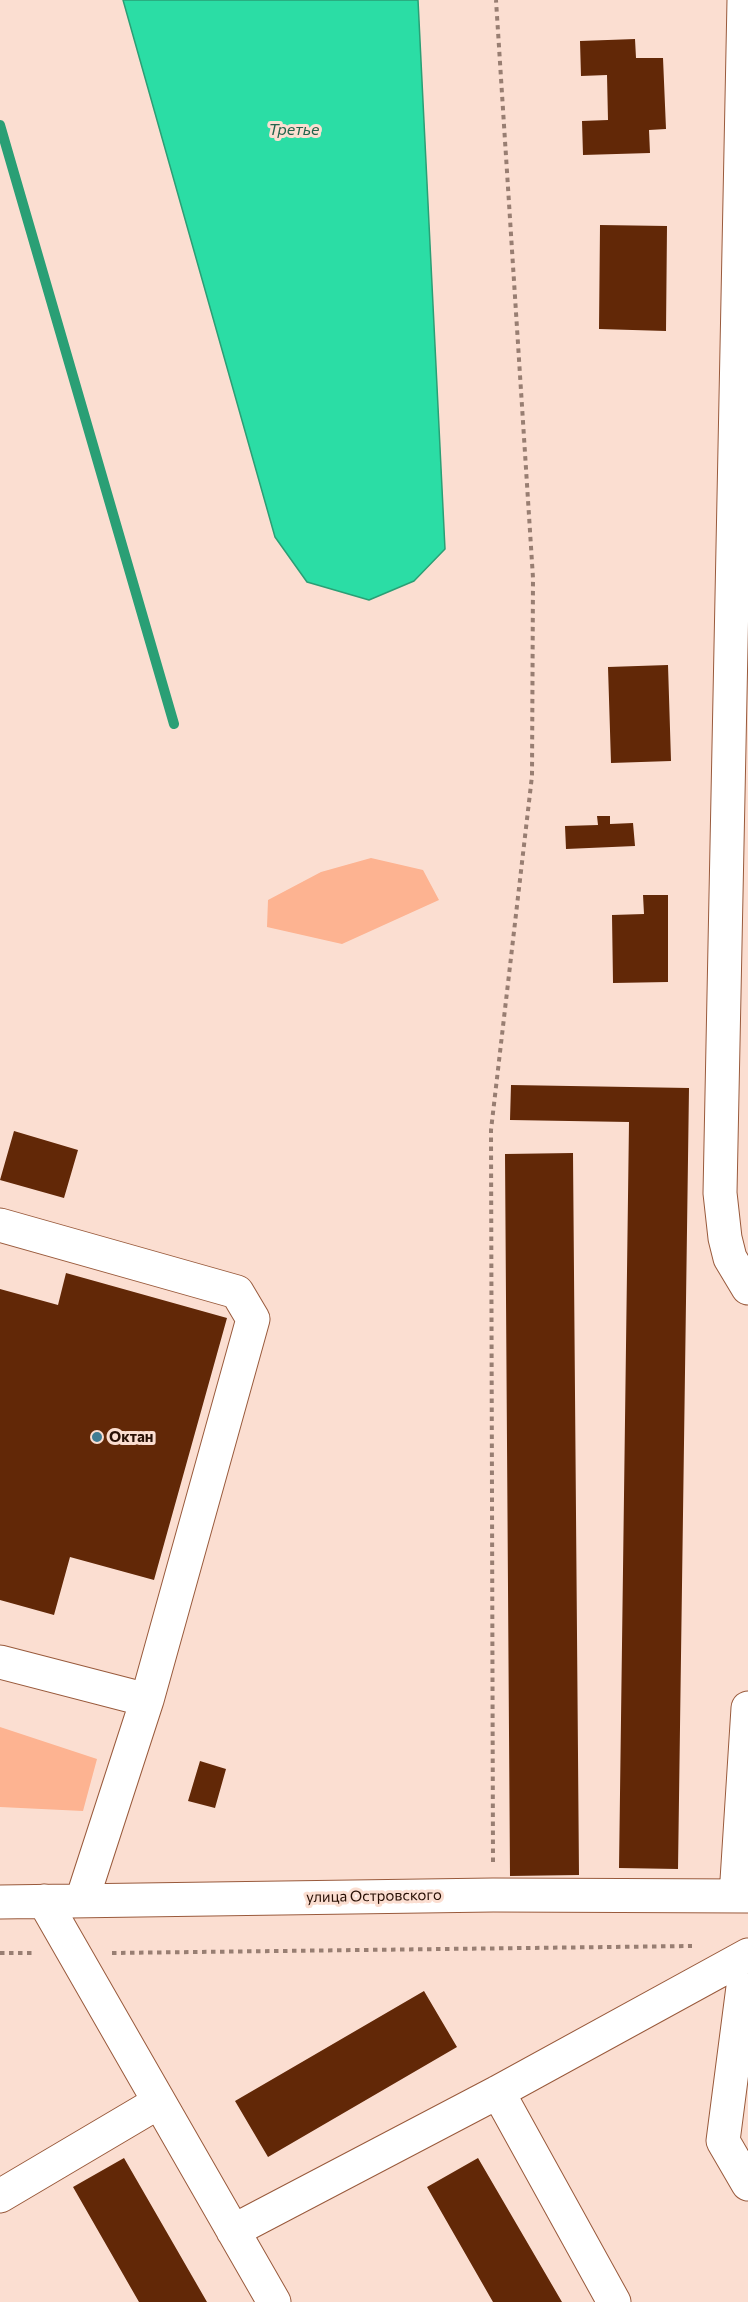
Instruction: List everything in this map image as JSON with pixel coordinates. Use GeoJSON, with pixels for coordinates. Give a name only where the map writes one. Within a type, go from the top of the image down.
{"type":"FeatureCollection","features":[{"type":"Feature","properties":{"kind":"street"},"geometry":{"type":"LineString","coordinates":[[744,0],[745,197],[720,1192],[725,1238],[730,1258],[748,1288]]}},
{"type":"Feature","properties":{"kind":"street"},"geometry":{"type":"LineString","coordinates":[[0,1225],[237,1292],[253,1319],[147,1700],[82,1900]]}},
{"type":"Feature","properties":{"kind":"street"},"geometry":{"type":"LineString","coordinates":[[0,1662],[147,1700]]}},
{"type":"Feature","properties":{"kind":"street"},"geometry":{"type":"LineString","coordinates":[[742,1896],[748,1708]]}},
{"type":"Feature","properties":{"kind":"street","name":"улица Островского"},"geometry":{"type":"LineString","coordinates":[[0,1902],[493,1895],[742,1896]]}},
{"type":"Feature","properties":{"kind":"street"},"geometry":{"type":"LineString","coordinates":[[44,1901],[274,2302]]}},
{"type":"Feature","properties":{"kind":"street"},"geometry":{"type":"LineString","coordinates":[[233,2231],[498,2092],[747,1955]]}},
{"type":"Feature","properties":{"kind":"street"},"geometry":{"type":"LineString","coordinates":[[747,1955],[723,2141],[748,2184]]}},
{"type":"Feature","properties":{"kind":"street"},"geometry":{"type":"LineString","coordinates":[[498,2092],[614,2302]]}},
{"type":"Feature","properties":{"kind":"street"},"geometry":{"type":"LineString","coordinates":[[0,2196],[159,2102]]}},
{"type":"Feature","properties":{"kind":"path"},"geometry":{"type":"LineString","coordinates":[[493,1895],[490,1130],[532,776],[533,578],[496,0]]}},
{"type":"Feature","properties":{"kind":"path"},"geometry":{"type":"LineString","coordinates":[[0,1953],[701,1946]]}},
{"type":"Feature","properties":{"kind":"shaded area"},"geometry":{"type":"Polygon","coordinates":[[[371,858],[423,870],[439,900],[342,944],[267,927],[268,900],[321,872],[371,858]]]}},
{"type":"Feature","properties":{"kind":"shaded area"},"geometry":{"type":"Polygon","coordinates":[[[0,1727],[97,1759],[83,1811],[0,1807],[0,1727]]]}},
{"type":"Feature","properties":{"kind":"water","name":"Третье"},"geometry":{"type":"Polygon","coordinates":[[[123,0],[418,0],[445,549],[414,581],[369,600],[307,582],[275,537],[123,0]]]}},
{"type":"Feature","properties":{"kind":"building"},"geometry":{"type":"Polygon","coordinates":[[[635,39],[636,58],[663,58],[666,129],[649,130],[650,153],[583,155],[582,121],[608,120],[607,75],[581,76],[580,41],[635,39]]]}},
{"type":"Feature","properties":{"kind":"building"},"geometry":{"type":"Polygon","coordinates":[[[600,225],[667,226],[666,331],[599,329],[600,225]]]}},
{"type":"Feature","properties":{"kind":"building"},"geometry":{"type":"Polygon","coordinates":[[[668,665],[671,761],[611,763],[608,667],[668,665]]]}},
{"type":"Feature","properties":{"kind":"building"},"geometry":{"type":"Polygon","coordinates":[[[597,816],[610,816],[610,824],[633,823],[635,846],[566,849],[565,826],[598,825],[597,816]]]}},
{"type":"Feature","properties":{"kind":"building"},"geometry":{"type":"Polygon","coordinates":[[[643,895],[668,895],[668,982],[613,983],[612,915],[644,914],[643,895]]]}},
{"type":"Feature","properties":{"kind":"building"},"geometry":{"type":"Polygon","coordinates":[[[511,1085],[689,1088],[678,1869],[619,1868],[629,1122],[510,1120],[511,1085]]]}},
{"type":"Feature","properties":{"kind":"building"},"geometry":{"type":"Polygon","coordinates":[[[14,1131],[78,1150],[64,1198],[0,1180],[14,1131]]]}},
{"type":"Feature","properties":{"kind":"building"},"geometry":{"type":"Polygon","coordinates":[[[573,1153],[579,1875],[510,1876],[505,1154],[573,1153]]]}},
{"type":"Feature","properties":{"kind":"building","name":"Октан"},"geometry":{"type":"Polygon","coordinates":[[[66,1273],[227,1318],[154,1580],[70,1557],[54,1615],[0,1600],[0,1289],[58,1305],[66,1273]]]}},
{"type":"Feature","properties":{"kind":"building"},"geometry":{"type":"Polygon","coordinates":[[[200,1761],[226,1769],[215,1808],[188,1801],[200,1761]]]}},
{"type":"Feature","properties":{"kind":"building"},"geometry":{"type":"Polygon","coordinates":[[[424,1991],[457,2047],[268,2157],[235,2101],[424,1991]]]}},
{"type":"Feature","properties":{"kind":"building"},"geometry":{"type":"Polygon","coordinates":[[[124,2158],[207,2302],[139,2302],[73,2187],[124,2158]]]}},
{"type":"Feature","properties":{"kind":"building"},"geometry":{"type":"Polygon","coordinates":[[[478,2158],[562,2302],[493,2302],[427,2187],[478,2158]]]}},
{"type":"Feature","properties":{"kind":"waterway"},"geometry":{"type":"LineString","coordinates":[[0,125],[174,724]]}},
{"type":"Feature","properties":{"kind":"place","name":"Октан"},"geometry":{"type":"Point","coordinates":[97,1437]}}]}
